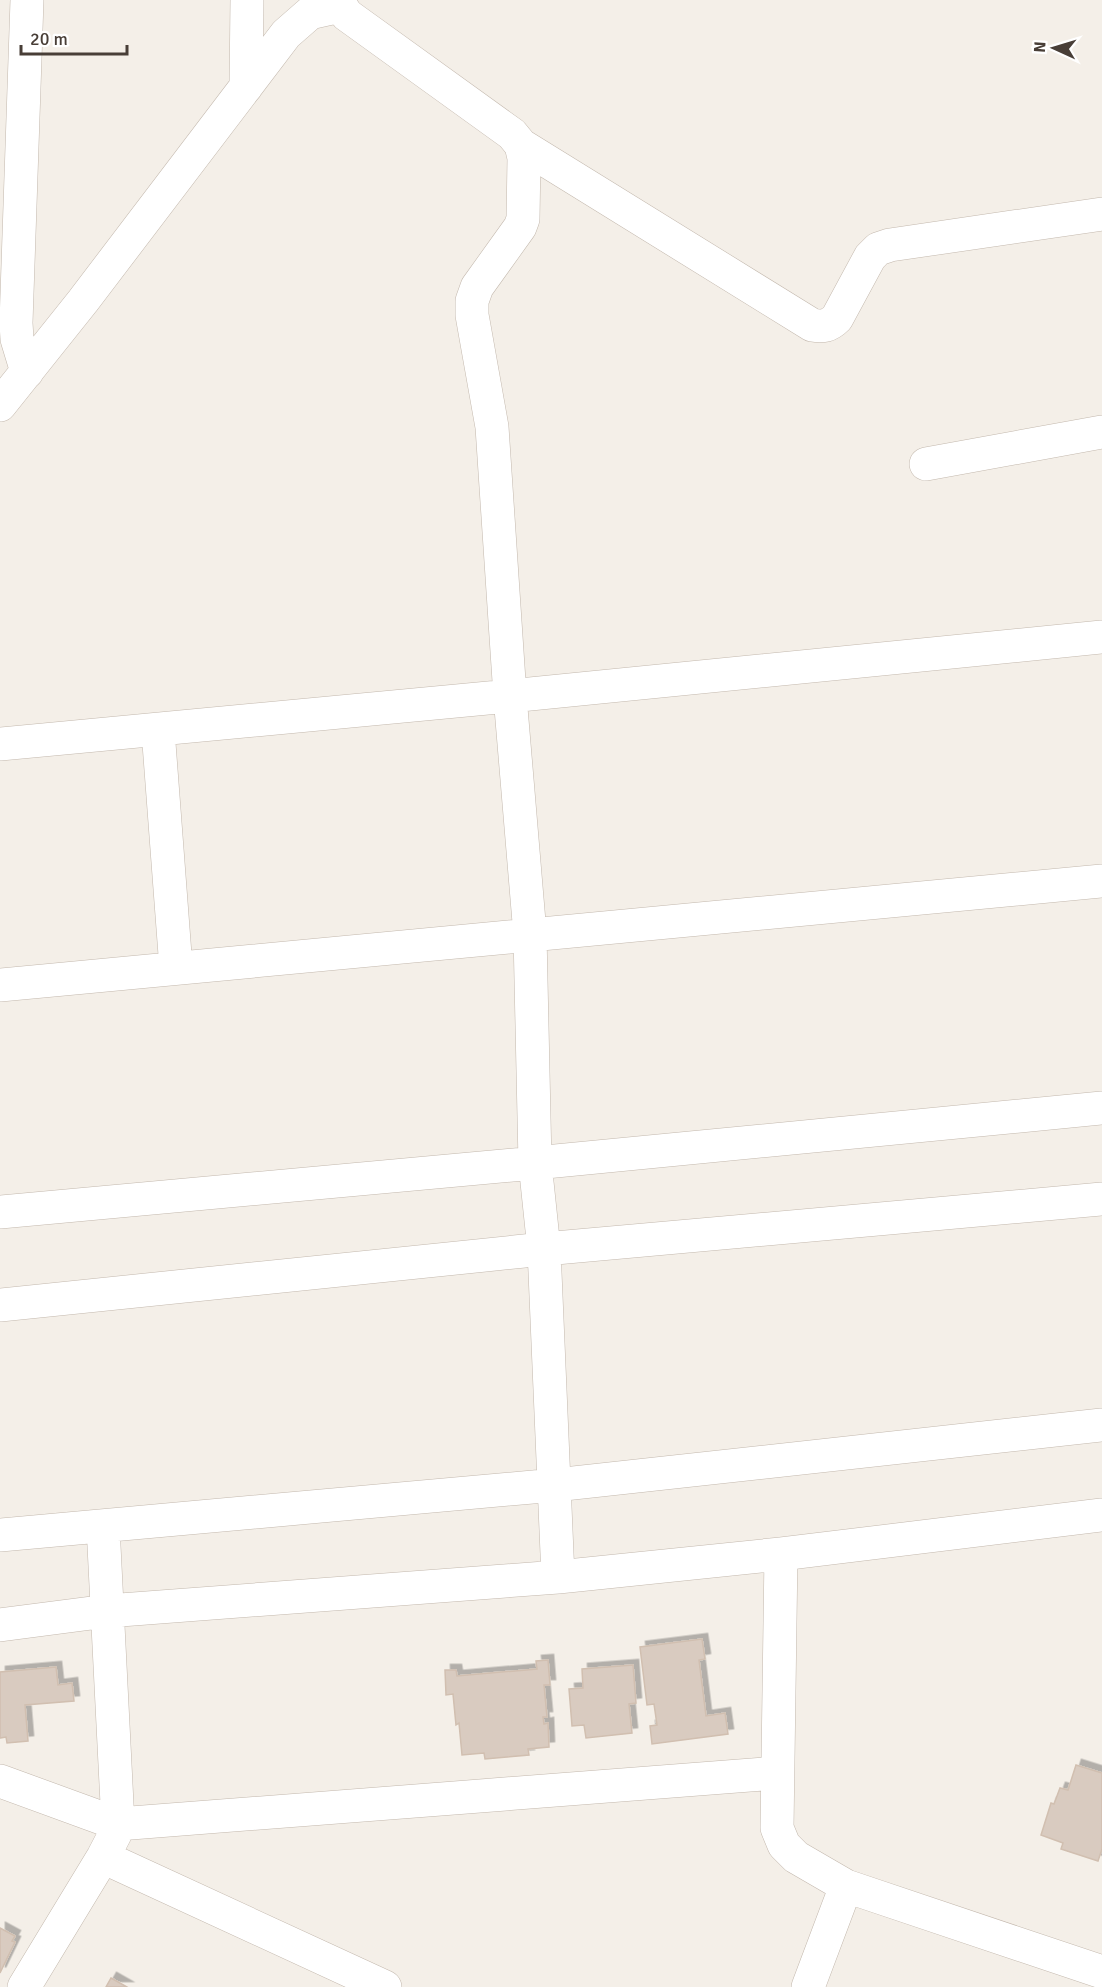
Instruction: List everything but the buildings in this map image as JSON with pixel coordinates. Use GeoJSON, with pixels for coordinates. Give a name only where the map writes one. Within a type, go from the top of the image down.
{"type":"FeatureCollection","features":[{"type":"Feature","properties":{"kind":"street"},"geometry":{"type":"LineString","coordinates":[[27,0],[16,323],[17,339],[27,372]]}},
{"type":"Feature","properties":{"kind":"street"},"geometry":{"type":"LineString","coordinates":[[246,87],[247,0]]}},
{"type":"Feature","properties":{"kind":"street"},"geometry":{"type":"LineString","coordinates":[[0,405],[83,301],[286,34],[310,14],[342,3],[347,15],[512,134],[521,145],[812,325],[821,327],[831,324],[837,318],[870,257],[878,249],[890,245],[1102,214]]}},
{"type":"Feature","properties":{"kind":"street"},"geometry":{"type":"LineString","coordinates":[[521,145],[524,158],[523,219],[520,227],[477,287],[472,300],[472,315],[492,427],[510,696],[530,934],[535,1163],[544,1248],[558,1577]]}},
{"type":"Feature","properties":{"kind":"street"},"geometry":{"type":"LineString","coordinates":[[926,464],[1102,432]]}},
{"type":"Feature","properties":{"kind":"street"},"geometry":{"type":"LineString","coordinates":[[0,744],[1102,637]]}},
{"type":"Feature","properties":{"kind":"street"},"geometry":{"type":"LineString","coordinates":[[158,730],[176,968]]}},
{"type":"Feature","properties":{"kind":"street"},"geometry":{"type":"LineString","coordinates":[[0,985],[1102,881]]}},
{"type":"Feature","properties":{"kind":"street"},"geometry":{"type":"LineString","coordinates":[[0,1212],[1102,1108]]}},
{"type":"Feature","properties":{"kind":"street"},"geometry":{"type":"LineString","coordinates":[[0,1305],[544,1248],[1102,1199]]}},
{"type":"Feature","properties":{"kind":"street"},"geometry":{"type":"LineString","coordinates":[[0,1535],[555,1485],[1102,1425]]}},
{"type":"Feature","properties":{"kind":"street"},"geometry":{"type":"LineString","coordinates":[[0,1625],[106,1611],[558,1577],[781,1554],[1102,1515]]}},
{"type":"Feature","properties":{"kind":"street"},"geometry":{"type":"LineString","coordinates":[[24,1987],[103,1857],[118,1824],[119,1808],[106,1611],[103,1526]]}},
{"type":"Feature","properties":{"kind":"street"},"geometry":{"type":"LineString","coordinates":[[781,1554],[777,1828],[784,1845],[796,1857],[832,1878],[1102,1972]]}},
{"type":"Feature","properties":{"kind":"street"},"geometry":{"type":"LineString","coordinates":[[0,1781],[118,1824],[777,1773]]}},
{"type":"Feature","properties":{"kind":"street"},"geometry":{"type":"LineString","coordinates":[[103,1857],[385,1987]]}},
{"type":"Feature","properties":{"kind":"street"},"geometry":{"type":"LineString","coordinates":[[808,1987],[832,1878]]}}]}
